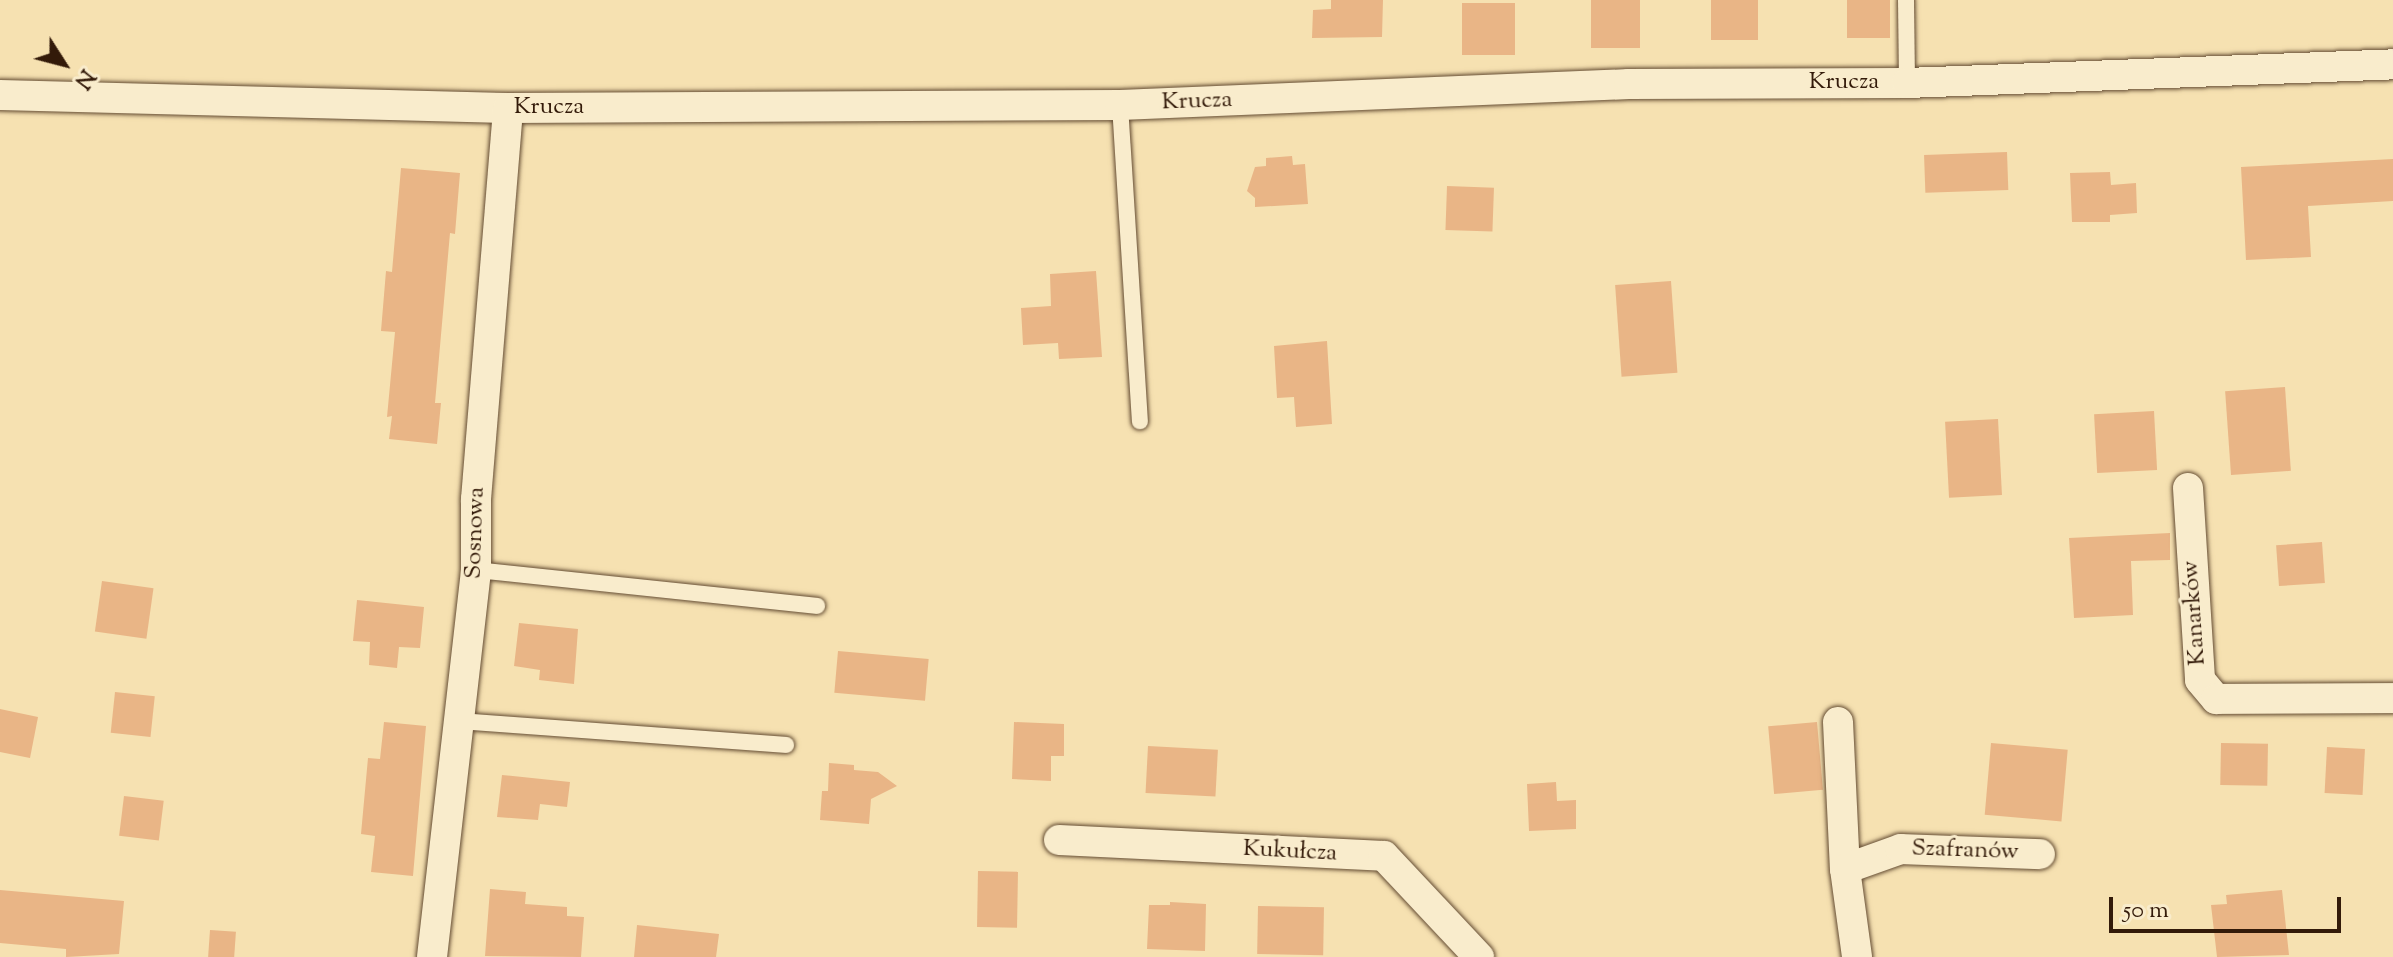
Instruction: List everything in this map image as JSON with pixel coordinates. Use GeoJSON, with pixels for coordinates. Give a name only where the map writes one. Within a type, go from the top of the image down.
{"type":"FeatureCollection","features":[{"type":"Feature","properties":{"kind":"street","name":"Krucza"},"geometry":{"type":"LineString","coordinates":[[0,95],[508,108],[1120,105],[1629,84],[1907,83],[2393,64]]}},
{"type":"Feature","properties":{"kind":"street","name":"Sosnowa"},"geometry":{"type":"LineString","coordinates":[[432,957],[476,570],[476,499],[508,108]]}},
{"type":"Feature","properties":{"kind":"street","name":"Kanarków"},"geometry":{"type":"LineString","coordinates":[[2188,488],[2200,680],[2216,699],[2393,698]]}},
{"type":"Feature","properties":{"kind":"street"},"geometry":{"type":"LineString","coordinates":[[1838,722],[1845,869],[1857,957]]}},
{"type":"Feature","properties":{"kind":"street","name":"Kukułcza"},"geometry":{"type":"LineString","coordinates":[[1059,840],[1384,856],[1479,957]]}},
{"type":"Feature","properties":{"kind":"street","name":"Szafranów"},"geometry":{"type":"LineString","coordinates":[[1845,869],[1901,849],[2040,854]]}},
{"type":"Feature","properties":{"kind":"lane"},"geometry":{"type":"LineString","coordinates":[[1906,0],[1907,83]]}},
{"type":"Feature","properties":{"kind":"lane"},"geometry":{"type":"LineString","coordinates":[[1120,105],[1140,421]]}},
{"type":"Feature","properties":{"kind":"lane"},"geometry":{"type":"LineString","coordinates":[[476,570],[817,606]]}},
{"type":"Feature","properties":{"kind":"lane"},"geometry":{"type":"LineString","coordinates":[[460,721],[786,745]]}},
{"type":"Feature","properties":{"kind":"building"},"geometry":{"type":"Polygon","coordinates":[[[1331,0],[1383,0],[1382,37],[1312,38],[1313,10],[1331,9],[1331,0]]]}},
{"type":"Feature","properties":{"kind":"building"},"geometry":{"type":"Polygon","coordinates":[[[1591,0],[1640,0],[1640,48],[1591,48],[1591,0]]]}},
{"type":"Feature","properties":{"kind":"building"},"geometry":{"type":"Polygon","coordinates":[[[1711,0],[1758,0],[1758,40],[1711,40],[1711,0]]]}},
{"type":"Feature","properties":{"kind":"building"},"geometry":{"type":"Polygon","coordinates":[[[1847,0],[1890,0],[1890,38],[1847,38],[1847,0]]]}},
{"type":"Feature","properties":{"kind":"building"},"geometry":{"type":"Polygon","coordinates":[[[1462,3],[1515,3],[1515,55],[1462,55],[1462,3]]]}},
{"type":"Feature","properties":{"kind":"building"},"geometry":{"type":"Polygon","coordinates":[[[2007,152],[2008,190],[1925,193],[1924,155],[2007,152]]]}},
{"type":"Feature","properties":{"kind":"building"},"geometry":{"type":"Polygon","coordinates":[[[1292,156],[1293,165],[1305,164],[1308,204],[1255,207],[1255,198],[1247,191],[1255,167],[1266,166],[1266,158],[1292,156]]]}},
{"type":"Feature","properties":{"kind":"building"},"geometry":{"type":"Polygon","coordinates":[[[2393,159],[2393,201],[2308,206],[2311,257],[2246,260],[2241,167],[2393,159]]]}},
{"type":"Feature","properties":{"kind":"building"},"geometry":{"type":"Polygon","coordinates":[[[401,168],[460,173],[455,234],[450,233],[435,403],[441,403],[437,444],[389,439],[392,416],[387,417],[395,332],[381,331],[386,271],[392,272],[401,168]]]}},
{"type":"Feature","properties":{"kind":"building"},"geometry":{"type":"Polygon","coordinates":[[[2110,172],[2111,185],[2136,183],[2137,213],[2110,215],[2110,222],[2072,222],[2070,173],[2110,172]]]}},
{"type":"Feature","properties":{"kind":"building"},"geometry":{"type":"Polygon","coordinates":[[[1447,186],[1494,188],[1492,232],[1445,230],[1447,186]]]}},
{"type":"Feature","properties":{"kind":"building"},"geometry":{"type":"Polygon","coordinates":[[[1096,271],[1102,357],[1059,359],[1058,343],[1023,345],[1021,308],[1051,306],[1050,274],[1096,271]]]}},
{"type":"Feature","properties":{"kind":"building"},"geometry":{"type":"Polygon","coordinates":[[[1671,281],[1677,373],[1622,377],[1615,285],[1671,281]]]}},
{"type":"Feature","properties":{"kind":"building"},"geometry":{"type":"Polygon","coordinates":[[[1327,341],[1332,424],[1296,427],[1294,397],[1277,398],[1274,346],[1327,341]]]}},
{"type":"Feature","properties":{"kind":"building"},"geometry":{"type":"Polygon","coordinates":[[[2285,387],[2291,471],[2231,475],[2225,391],[2285,387]]]}},
{"type":"Feature","properties":{"kind":"building"},"geometry":{"type":"Polygon","coordinates":[[[2154,411],[2157,470],[2097,473],[2094,414],[2154,411]]]}},
{"type":"Feature","properties":{"kind":"building"},"geometry":{"type":"Polygon","coordinates":[[[1998,419],[2002,495],[1949,498],[1945,422],[1998,419]]]}},
{"type":"Feature","properties":{"kind":"building"},"geometry":{"type":"Polygon","coordinates":[[[2170,533],[2170,560],[2131,561],[2133,615],[2074,618],[2069,538],[2170,533]]]}},
{"type":"Feature","properties":{"kind":"building"},"geometry":{"type":"Polygon","coordinates":[[[2322,542],[2325,583],[2279,586],[2276,545],[2322,542]]]}},
{"type":"Feature","properties":{"kind":"building"},"geometry":{"type":"Polygon","coordinates":[[[102,581],[153,588],[146,639],[95,632],[102,581]]]}},
{"type":"Feature","properties":{"kind":"building"},"geometry":{"type":"Polygon","coordinates":[[[357,600],[424,607],[420,648],[399,647],[397,668],[369,665],[370,642],[353,641],[357,600]]]}},
{"type":"Feature","properties":{"kind":"building"},"geometry":{"type":"Polygon","coordinates":[[[519,623],[578,629],[574,684],[539,680],[540,670],[514,666],[519,623]]]}},
{"type":"Feature","properties":{"kind":"building"},"geometry":{"type":"Polygon","coordinates":[[[838,651],[929,659],[925,701],[834,693],[838,651]]]}},
{"type":"Feature","properties":{"kind":"building"},"geometry":{"type":"Polygon","coordinates":[[[115,692],[155,696],[150,737],[111,733],[115,692]]]}},
{"type":"Feature","properties":{"kind":"building"},"geometry":{"type":"Polygon","coordinates":[[[0,709],[38,717],[30,758],[0,752],[0,709]]]}},
{"type":"Feature","properties":{"kind":"building"},"geometry":{"type":"Polygon","coordinates":[[[384,722],[426,726],[413,876],[371,872],[375,836],[361,834],[368,758],[380,759],[384,722]]]}},
{"type":"Feature","properties":{"kind":"building"},"geometry":{"type":"Polygon","coordinates":[[[1014,722],[1064,724],[1064,756],[1051,756],[1051,781],[1012,779],[1014,722]]]}},
{"type":"Feature","properties":{"kind":"building"},"geometry":{"type":"Polygon","coordinates":[[[1817,722],[1823,790],[1774,794],[1768,726],[1817,722]]]}},
{"type":"Feature","properties":{"kind":"building"},"geometry":{"type":"Polygon","coordinates":[[[1991,743],[2068,750],[2061,821],[1985,815],[1991,743]]]}},
{"type":"Feature","properties":{"kind":"building"},"geometry":{"type":"Polygon","coordinates":[[[2221,743],[2268,744],[2267,786],[2220,785],[2221,743]]]}},
{"type":"Feature","properties":{"kind":"building"},"geometry":{"type":"Polygon","coordinates":[[[1148,746],[1218,750],[1215,797],[1146,793],[1148,746]]]}},
{"type":"Feature","properties":{"kind":"building"},"geometry":{"type":"Polygon","coordinates":[[[2327,747],[2365,749],[2363,795],[2325,793],[2327,747]]]}},
{"type":"Feature","properties":{"kind":"building"},"geometry":{"type":"Polygon","coordinates":[[[829,763],[854,765],[854,770],[878,772],[897,786],[871,799],[869,824],[820,820],[822,791],[828,791],[829,763]]]}},
{"type":"Feature","properties":{"kind":"building"},"geometry":{"type":"Polygon","coordinates":[[[502,775],[570,782],[567,807],[540,804],[538,820],[497,817],[502,775]]]}},
{"type":"Feature","properties":{"kind":"building"},"geometry":{"type":"Polygon","coordinates":[[[1556,782],[1557,801],[1576,800],[1576,829],[1529,831],[1527,784],[1556,782]]]}},
{"type":"Feature","properties":{"kind":"building"},"geometry":{"type":"Polygon","coordinates":[[[124,796],[164,801],[159,841],[119,836],[124,796]]]}},
{"type":"Feature","properties":{"kind":"building"},"geometry":{"type":"Polygon","coordinates":[[[978,871],[1018,872],[1017,928],[977,927],[978,871]]]}},
{"type":"Feature","properties":{"kind":"building"},"geometry":{"type":"Polygon","coordinates":[[[490,889],[526,892],[525,904],[567,907],[567,916],[584,917],[581,957],[485,956],[490,889]]]}},
{"type":"Feature","properties":{"kind":"building"},"geometry":{"type":"Polygon","coordinates":[[[0,890],[124,901],[119,954],[66,957],[66,949],[0,943],[0,890]]]}},
{"type":"Feature","properties":{"kind":"building"},"geometry":{"type":"Polygon","coordinates":[[[2282,890],[2289,955],[2217,957],[2211,905],[2227,904],[2226,895],[2282,890]]]}},
{"type":"Feature","properties":{"kind":"building"},"geometry":{"type":"Polygon","coordinates":[[[1170,902],[1206,904],[1205,951],[1147,949],[1149,905],[1170,905],[1170,902]]]}},
{"type":"Feature","properties":{"kind":"building"},"geometry":{"type":"Polygon","coordinates":[[[1258,906],[1324,907],[1323,955],[1257,954],[1258,906]]]}},
{"type":"Feature","properties":{"kind":"building"},"geometry":{"type":"Polygon","coordinates":[[[637,925],[719,934],[716,957],[634,957],[637,925]]]}},
{"type":"Feature","properties":{"kind":"building"},"geometry":{"type":"Polygon","coordinates":[[[210,930],[236,932],[234,957],[208,957],[210,930]]]}}]}
